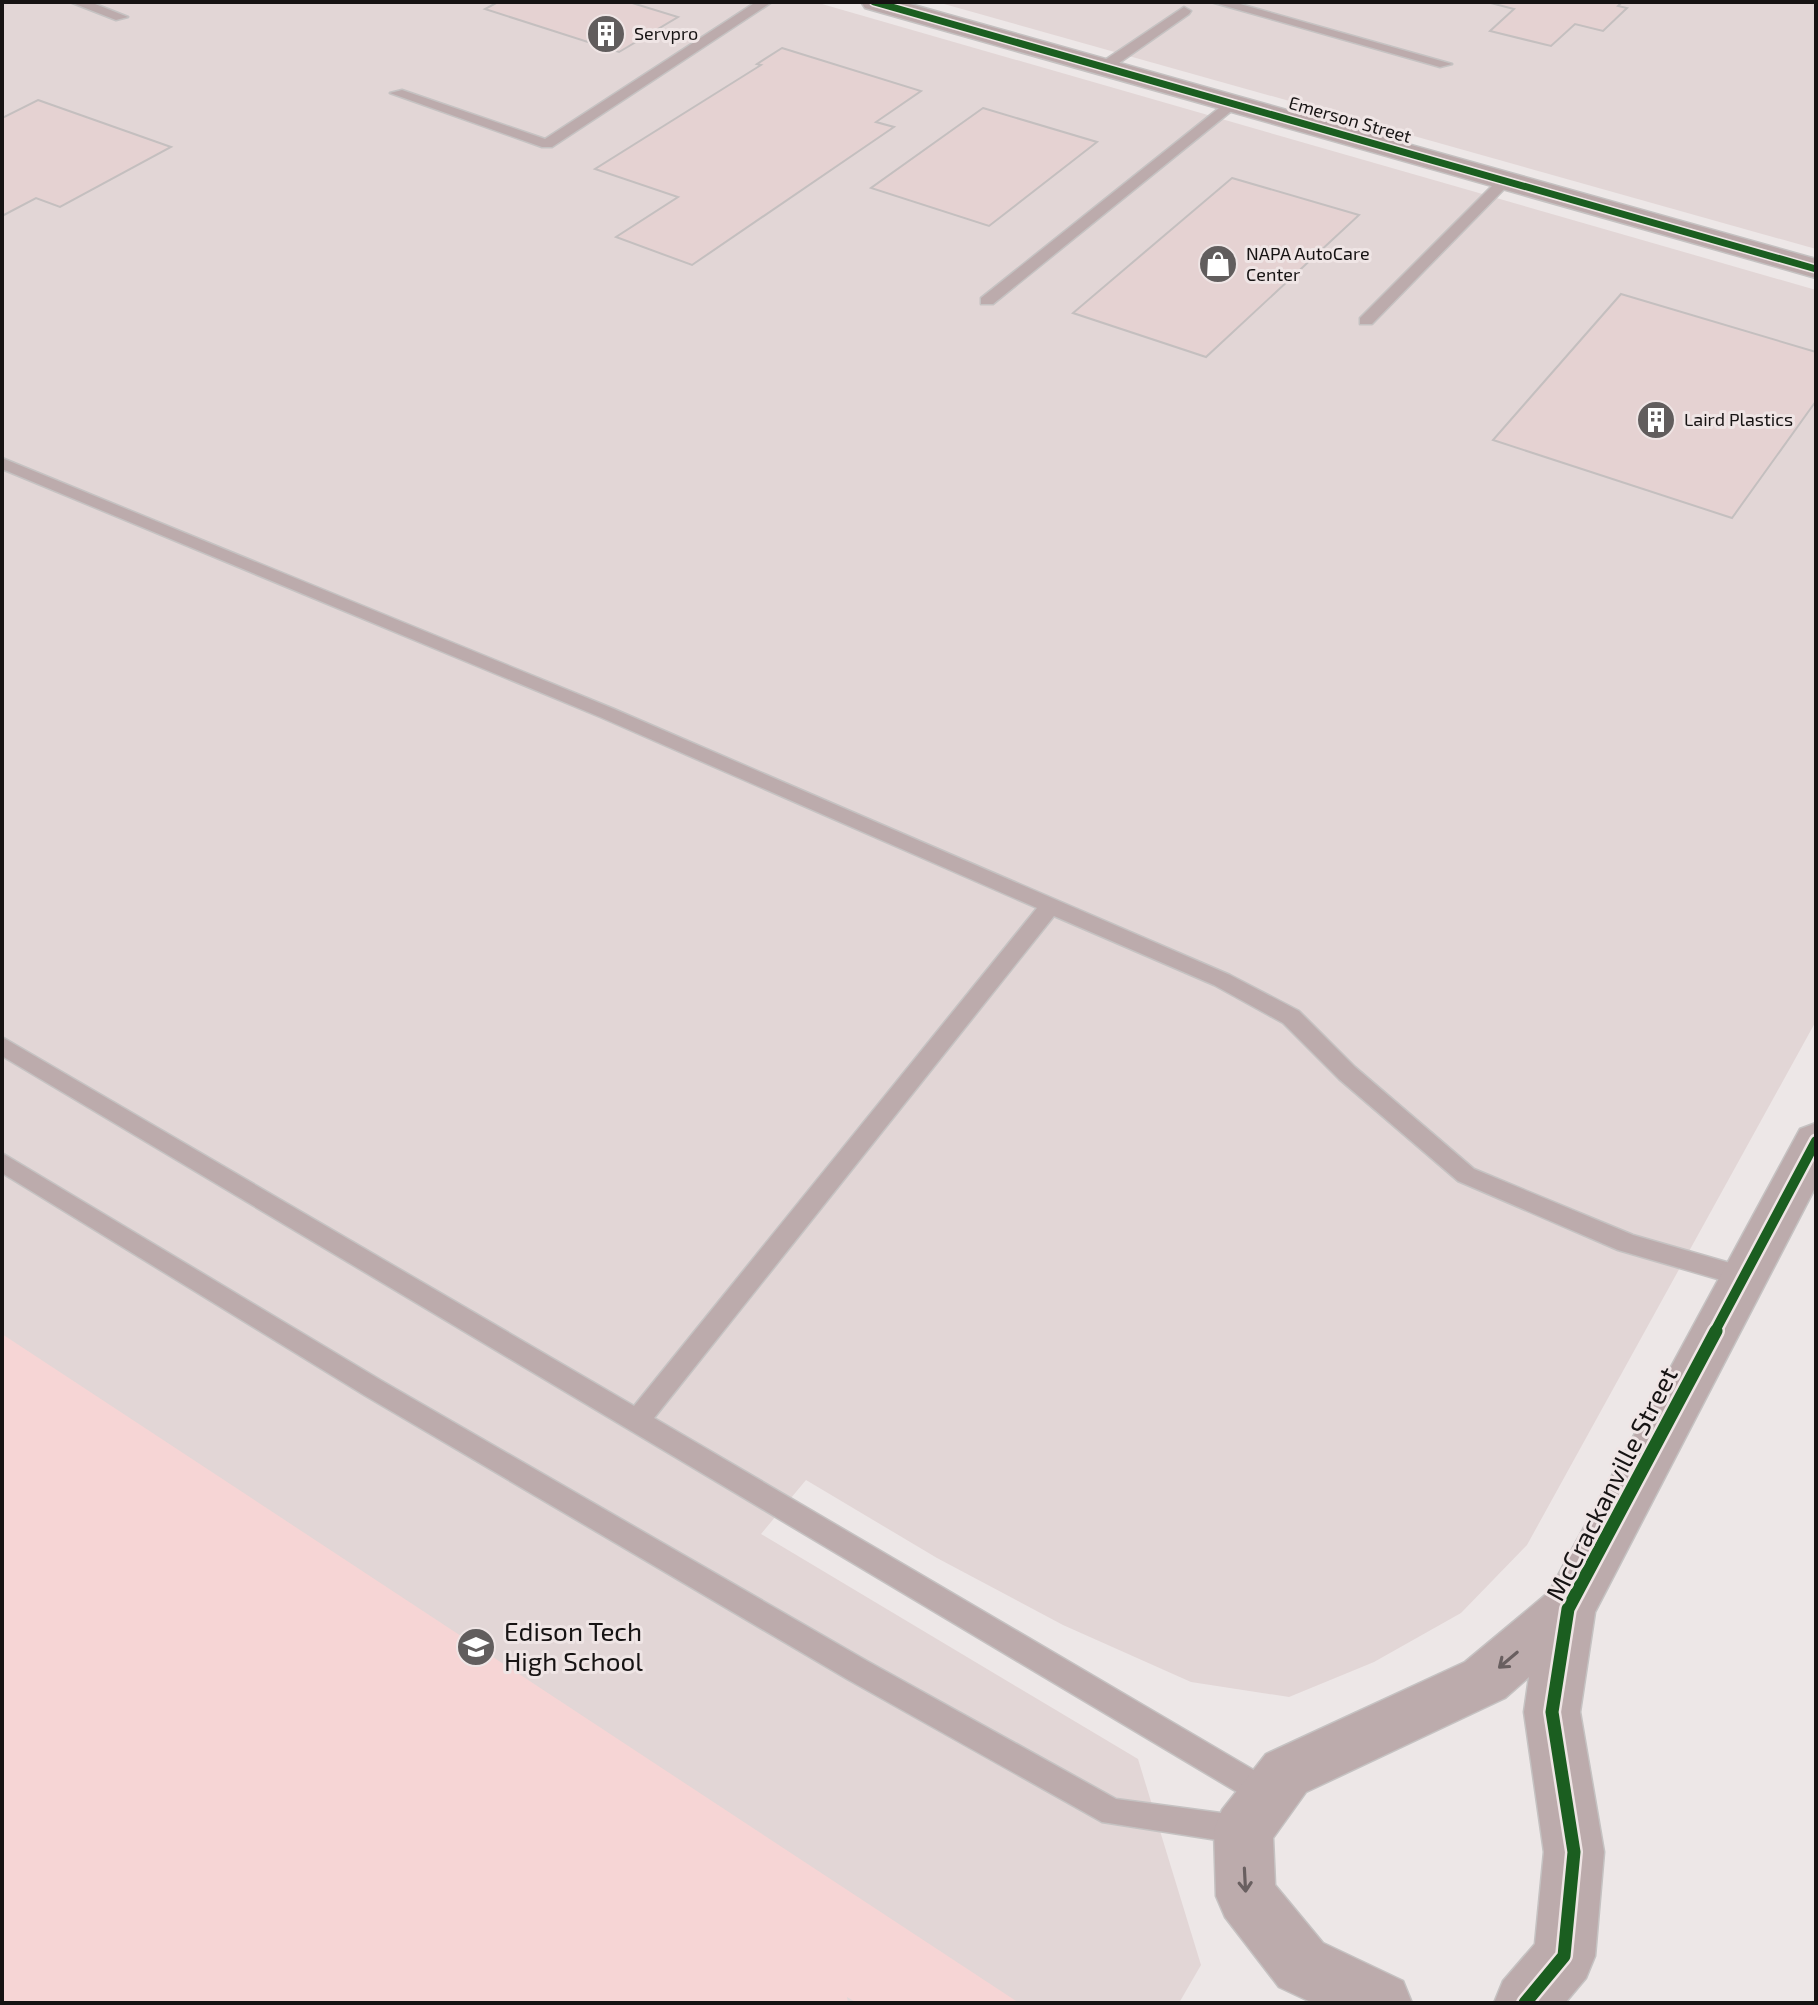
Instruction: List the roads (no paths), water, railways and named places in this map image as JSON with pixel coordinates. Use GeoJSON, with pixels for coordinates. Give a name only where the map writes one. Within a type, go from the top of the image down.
{"type":"FeatureCollection","features":[{"type":"Feature","properties":{"kind":"street","name":"Emerson Street"},"geometry":{"type":"LineString","coordinates":[[874,2],[1816,269]]}},
{"type":"Feature","properties":{"kind":"street","name":"McCrackanville Street"},"geometry":{"type":"LineString","coordinates":[[1525,2003],[1564,1956],[1574,1852],[1552,1712],[1568,1609],[1816,1141]]}},
{"type":"Feature","properties":{"kind":"street","name":"McCrackanville Street"},"geometry":{"type":"LineString","coordinates":[[1256,1812],[1286,1773],[1485,1680],[1568,1609]]}},
{"type":"Feature","properties":{"kind":"street"},"geometry":{"type":"LineString","coordinates":[[1256,1812],[1246,1896],[1301,1965],[1381,2003]]}},
{"type":"Feature","properties":{"kind":"lane"},"geometry":{"type":"LineString","coordinates":[[77,2],[121,17]]}},
{"type":"Feature","properties":{"kind":"lane"},"geometry":{"type":"LineString","coordinates":[[397,93],[547,144],[765,2]]}},
{"type":"Feature","properties":{"kind":"lane"},"geometry":{"type":"LineString","coordinates":[[1104,67],[1182,6],[1215,2],[1445,64]]}},
{"type":"Feature","properties":{"kind":"lane"},"geometry":{"type":"LineString","coordinates":[[987,301],[1233,104]]}},
{"type":"Feature","properties":{"kind":"lane"},"geometry":{"type":"LineString","coordinates":[[1366,321],[1505,181]]}},
{"type":"Feature","properties":{"kind":"lane"},"geometry":{"type":"LineString","coordinates":[[2,463],[607,713],[1222,980],[1291,1017],[1347,1073],[1466,1175],[1627,1243],[1745,1277]]}},
{"type":"Feature","properties":{"kind":"lane"},"geometry":{"type":"LineString","coordinates":[[635,1423],[1050,906]]}},
{"type":"Feature","properties":{"kind":"lane"},"geometry":{"type":"LineString","coordinates":[[2,1045],[635,1423],[1256,1812]]}},
{"type":"Feature","properties":{"kind":"lane"},"geometry":{"type":"LineString","coordinates":[[2,1162],[373,1388],[857,1670],[1112,1812],[1256,1812]]}},
{"type":"Feature","properties":{"kind":"place","name":"Servpro"},"geometry":{"type":"Point","coordinates":[606,34]}},
{"type":"Feature","properties":{"kind":"place","name":"NAPA AutoCare Center"},"geometry":{"type":"Point","coordinates":[1218,264]}},
{"type":"Feature","properties":{"kind":"place","name":"Laird Plastics"},"geometry":{"type":"Point","coordinates":[1656,420]}},
{"type":"Feature","properties":{"kind":"place","name":"Edison Tech High School"},"geometry":{"type":"Point","coordinates":[476,1647]}}]}
